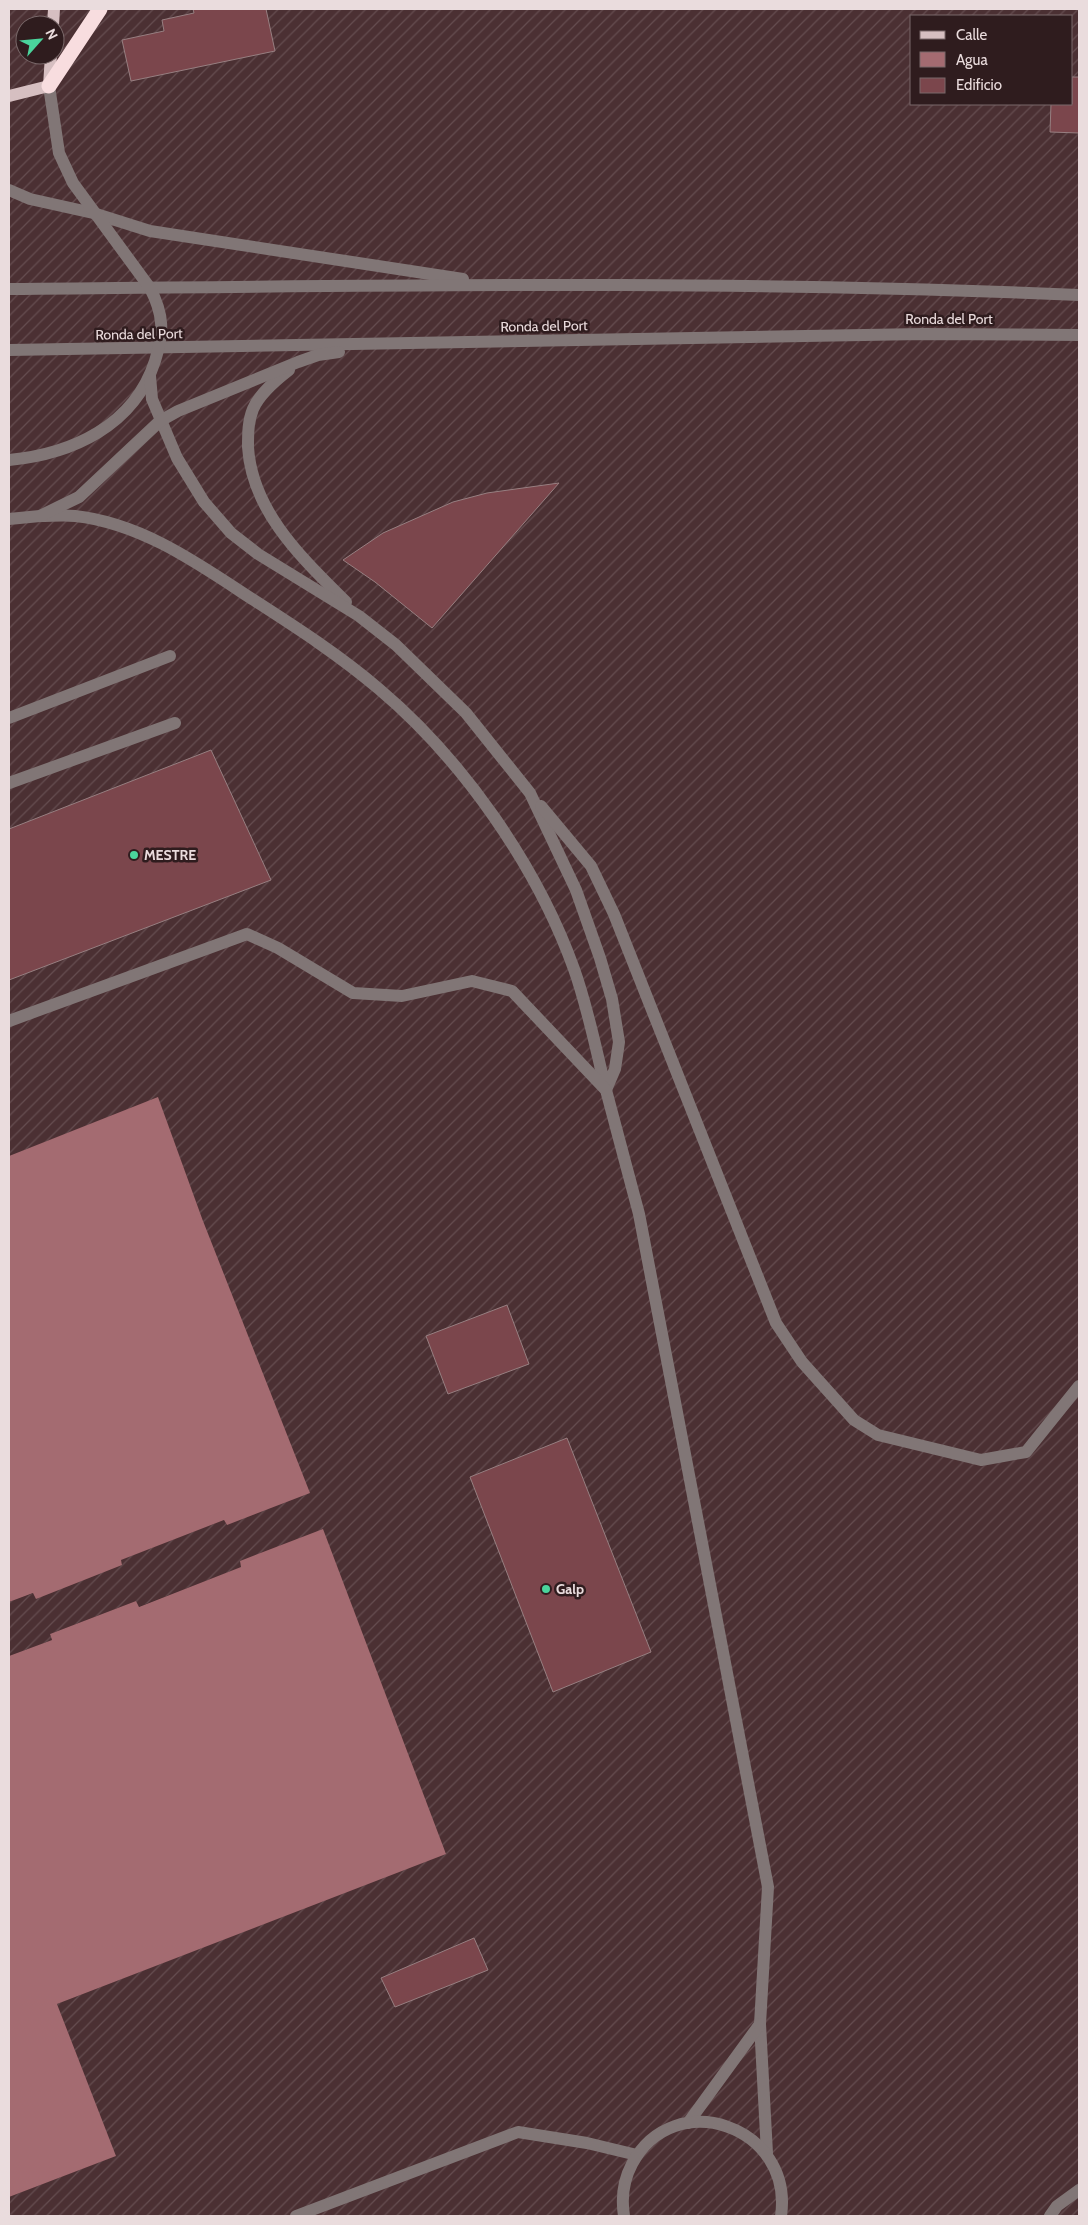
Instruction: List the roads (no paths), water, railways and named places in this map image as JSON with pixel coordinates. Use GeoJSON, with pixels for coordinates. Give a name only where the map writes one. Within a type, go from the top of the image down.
{"type":"FeatureCollection","features":[{"type":"Feature","properties":{"kind":"highway"},"geometry":{"type":"LineString","coordinates":[[49,86],[100,9]]}},
{"type":"Feature","properties":{"kind":"main road"},"geometry":{"type":"LineString","coordinates":[[9,96],[49,86],[50,65]]}},
{"type":"Feature","properties":{"kind":"street"},"geometry":{"type":"LineString","coordinates":[[9,460],[47,454],[88,439],[120,417],[135,400],[150,376],[162,333],[158,305],[150,288],[72,183],[59,153],[49,86]]}},
{"type":"Feature","properties":{"kind":"street"},"geometry":{"type":"LineString","coordinates":[[9,190],[30,198],[93,213],[150,231],[318,255],[498,284]]}},
{"type":"Feature","properties":{"kind":"street","name":"Ronda del Port"},"geometry":{"type":"LineString","coordinates":[[9,289],[498,284],[895,288],[1079,295]]}},
{"type":"Feature","properties":{"kind":"street","name":"Ronda del Port"},"geometry":{"type":"LineString","coordinates":[[9,350],[159,349],[932,334],[1079,336]]}},
{"type":"Feature","properties":{"kind":"street"},"geometry":{"type":"LineString","coordinates":[[40,516],[79,497],[160,421],[178,411],[318,355],[391,344]]}},
{"type":"Feature","properties":{"kind":"street"},"geometry":{"type":"LineString","coordinates":[[298,362],[277,378],[253,409],[248,431],[249,453],[254,476],[272,517],[285,538],[359,616]]}},
{"type":"Feature","properties":{"kind":"street"},"geometry":{"type":"LineString","coordinates":[[150,376],[152,399],[176,458],[204,502],[230,533],[258,554],[359,616],[396,645],[466,713],[591,866],[614,914],[776,1323],[802,1362],[854,1420],[878,1435],[981,1460],[1026,1452],[1079,1386]]}},
{"type":"Feature","properties":{"kind":"street"},"geometry":{"type":"LineString","coordinates":[[9,519],[40,516],[74,516],[106,522],[145,536],[190,559],[314,639],[380,689],[452,763],[489,810],[518,854],[546,906],[574,970],[639,1214],[768,1887],[760,2024],[767,2153]]}},
{"type":"Feature","properties":{"kind":"street"},"geometry":{"type":"LineString","coordinates":[[9,718],[170,656]]}},
{"type":"Feature","properties":{"kind":"street"},"geometry":{"type":"LineString","coordinates":[[9,783],[175,722]]}},
{"type":"Feature","properties":{"kind":"street"},"geometry":{"type":"LineString","coordinates":[[530,793],[576,890],[612,999],[619,1042],[615,1069],[606,1090]]}},
{"type":"Feature","properties":{"kind":"street"},"geometry":{"type":"LineString","coordinates":[[9,1021],[247,934],[278,948],[353,993],[402,996],[472,981],[512,991],[606,1090]]}},
{"type":"Feature","properties":{"kind":"street"},"geometry":{"type":"LineString","coordinates":[[688,2123],[760,2024]]}},
{"type":"Feature","properties":{"kind":"street"},"geometry":{"type":"LineString","coordinates":[[624,2216],[622,2203],[625,2178],[637,2155],[656,2136],[668,2129],[688,2123],[710,2122],[732,2127],[751,2138],[767,2153],[779,2176],[784,2201],[782,2216]]}},
{"type":"Feature","properties":{"kind":"street"},"geometry":{"type":"LineString","coordinates":[[296,2216],[518,2132],[587,2143],[637,2155]]}},
{"type":"Feature","properties":{"kind":"street"},"geometry":{"type":"LineString","coordinates":[[1050,2216],[1057,2206],[1079,2190]]}},
{"type":"Feature","properties":{"kind":"water"},"geometry":{"type":"Polygon","coordinates":[[[158,1097],[203,1221],[310,1493],[227,1525],[224,1520],[121,1560],[122,1565],[36,1599],[33,1593],[9,1602],[9,1156],[158,1097]]]}},
{"type":"Feature","properties":{"kind":"water"},"geometry":{"type":"Polygon","coordinates":[[[323,1529],[446,1854],[57,2004],[116,2156],[9,2197],[9,1656],[52,1640],[50,1634],[136,1601],[139,1607],[241,1567],[240,1561],[323,1529]]]}},
{"type":"Feature","properties":{"kind":"place","name":"MESTRE"},"geometry":{"type":"Point","coordinates":[134,855]}},
{"type":"Feature","properties":{"kind":"place","name":"Galp"},"geometry":{"type":"Point","coordinates":[546,1589]}}]}
